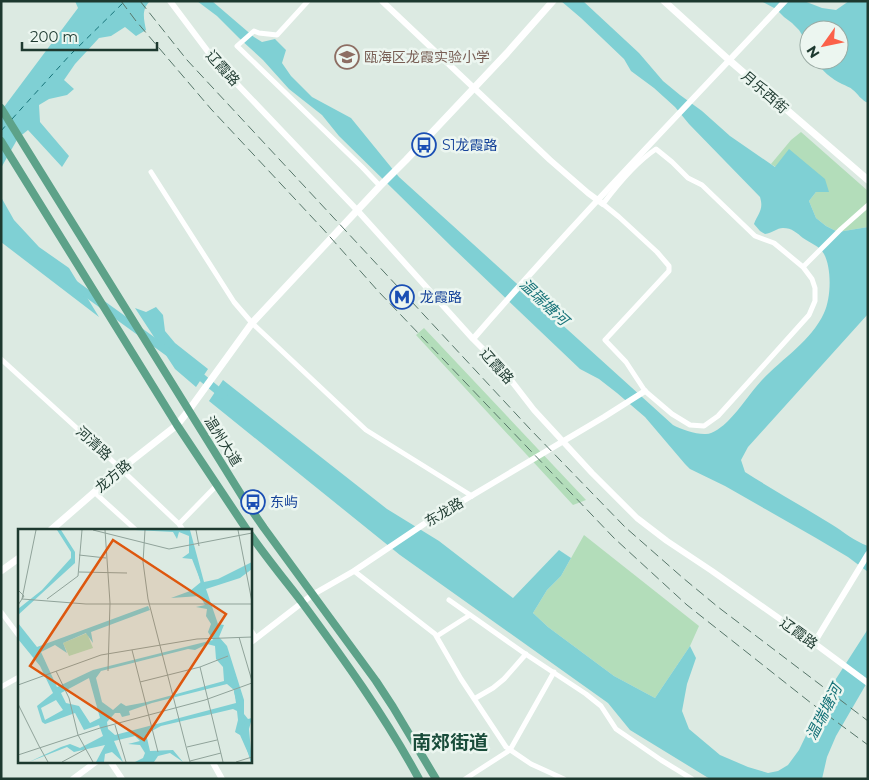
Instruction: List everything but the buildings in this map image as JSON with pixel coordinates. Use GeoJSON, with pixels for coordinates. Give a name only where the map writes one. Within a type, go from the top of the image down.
{"type":"FeatureCollection","features":[{"type":"Feature","properties":{"kind":"main road","name":"月乐西街"},"geometry":{"type":"LineString","coordinates":[[664,1],[868,180]]}},
{"type":"Feature","properties":{"kind":"main road"},"geometry":{"type":"LineString","coordinates":[[177,425],[252,322],[474,88],[552,2]]}},
{"type":"Feature","properties":{"kind":"main road","name":"温州大道"},"geometry":{"type":"LineString","coordinates":[[1,108],[258,520],[376,681],[436,779]]}},
{"type":"Feature","properties":{"kind":"main road"},"geometry":{"type":"LineString","coordinates":[[1,141],[123,340],[246,529]]}},
{"type":"Feature","properties":{"kind":"main road","name":"龙方路"},"geometry":{"type":"LineString","coordinates":[[52,529],[121,468],[177,425]]}},
{"type":"Feature","properties":{"kind":"main road"},"geometry":{"type":"LineString","coordinates":[[251,535],[302,602],[362,686],[419,779]]}},
{"type":"Feature","properties":{"kind":"main road"},"geometry":{"type":"LineString","coordinates":[[1,571],[18,559]]}},
{"type":"Feature","properties":{"kind":"street","name":"辽霞路"},"geometry":{"type":"LineString","coordinates":[[170,1],[215,61],[357,210],[472,339],[500,366],[534,410],[592,473],[637,518],[868,684]]}},
{"type":"Feature","properties":{"kind":"street"},"geometry":{"type":"LineString","coordinates":[[308,1],[277,35],[254,31],[238,46],[380,186]]}},
{"type":"Feature","properties":{"kind":"street"},"geometry":{"type":"LineString","coordinates":[[382,1],[550,160],[588,193],[601,202],[619,216],[669,266],[669,271],[605,340],[626,362],[644,392],[672,414],[690,425],[704,426],[718,416],[809,315],[815,301],[815,288],[803,267],[774,243],[755,236],[702,185],[688,178],[656,149],[646,156],[614,188],[601,202],[524,280],[472,339]]}},
{"type":"Feature","properties":{"kind":"street"},"geometry":{"type":"LineString","coordinates":[[601,202],[657,137],[785,1]]}},
{"type":"Feature","properties":{"kind":"street"},"geometry":{"type":"LineString","coordinates":[[151,172],[234,302],[252,322],[366,430],[472,496]]}},
{"type":"Feature","properties":{"kind":"street"},"geometry":{"type":"LineString","coordinates":[[803,267],[868,205]]}},
{"type":"Feature","properties":{"kind":"street","name":"河清路"},"geometry":{"type":"LineString","coordinates":[[1,359],[121,468],[182,529]]}},
{"type":"Feature","properties":{"kind":"street","name":"东龙路"},"geometry":{"type":"LineString","coordinates":[[251,642],[312,594],[354,571],[419,528],[644,392]]}},
{"type":"Feature","properties":{"kind":"street"},"geometry":{"type":"LineString","coordinates":[[179,524],[216,485]]}},
{"type":"Feature","properties":{"kind":"street"},"geometry":{"type":"LineString","coordinates":[[94,492],[135,529]]}},
{"type":"Feature","properties":{"kind":"street"},"geometry":{"type":"LineString","coordinates":[[814,644],[868,554]]}},
{"type":"Feature","properties":{"kind":"street"},"geometry":{"type":"LineString","coordinates":[[354,571],[435,634],[461,679],[506,747],[531,764],[564,779]]}},
{"type":"Feature","properties":{"kind":"street"},"geometry":{"type":"LineString","coordinates":[[449,600],[586,694],[600,706],[616,729],[692,779]]}},
{"type":"Feature","properties":{"kind":"street"},"geometry":{"type":"LineString","coordinates":[[1,612],[18,635]]}},
{"type":"Feature","properties":{"kind":"street"},"geometry":{"type":"LineString","coordinates":[[436,636],[470,615]]}},
{"type":"Feature","properties":{"kind":"street"},"geometry":{"type":"LineString","coordinates":[[251,630],[256,638]]}},
{"type":"Feature","properties":{"kind":"street"},"geometry":{"type":"LineString","coordinates":[[474,699],[504,679],[526,654]]}},
{"type":"Feature","properties":{"kind":"street"},"geometry":{"type":"LineString","coordinates":[[465,779],[510,750],[554,672]]}},
{"type":"Feature","properties":{"kind":"street"},"geometry":{"type":"LineString","coordinates":[[1,687],[18,678]]}},
{"type":"Feature","properties":{"kind":"street"},"geometry":{"type":"LineString","coordinates":[[73,779],[95,762]]}},
{"type":"Feature","properties":{"kind":"street"},"geometry":{"type":"LineString","coordinates":[[111,762],[122,779]]}},
{"type":"Feature","properties":{"kind":"street"},"geometry":{"type":"LineString","coordinates":[[213,762],[222,779]]}},
{"type":"Feature","properties":{"kind":"green space"},"geometry":{"type":"Polygon","coordinates":[[[801,132],[868,191],[868,227],[838,232],[826,226],[816,218],[809,201],[816,192],[771,164],[791,140],[801,132]]]}},
{"type":"Feature","properties":{"kind":"green space"},"geometry":{"type":"Polygon","coordinates":[[[424,328],[586,500],[573,505],[416,335],[424,328]]]}},
{"type":"Feature","properties":{"kind":"green space"},"geometry":{"type":"Polygon","coordinates":[[[584,535],[699,626],[690,646],[655,698],[614,676],[548,627],[533,613],[547,590],[561,576],[584,535]]]}},
{"type":"Feature","properties":{"kind":"water"},"geometry":{"type":"Polygon","coordinates":[[[75,1],[150,1],[144,11],[146,30],[136,36],[125,27],[111,36],[99,38],[75,64],[64,80],[74,89],[67,95],[49,99],[39,105],[40,122],[69,156],[62,167],[28,130],[18,138],[1,168],[1,111],[78,8],[75,1]]]}},
{"type":"Feature","properties":{"kind":"water"},"geometry":{"type":"Polygon","coordinates":[[[197,1],[212,1],[262,42],[275,39],[286,50],[282,63],[291,76],[312,97],[351,118],[399,177],[673,425],[689,431],[709,434],[728,421],[762,380],[812,332],[824,313],[828,300],[830,284],[827,260],[820,249],[792,230],[781,228],[765,234],[760,231],[754,224],[761,208],[760,197],[675,107],[631,71],[624,59],[561,1],[583,1],[639,53],[663,81],[702,111],[730,136],[775,167],[789,149],[825,179],[829,192],[816,192],[809,201],[816,218],[838,232],[868,227],[868,314],[748,447],[741,460],[745,472],[868,546],[868,572],[848,557],[816,538],[725,486],[690,469],[645,417],[599,379],[580,369],[339,136],[322,115],[289,89],[263,60],[217,16],[197,1]]]}},
{"type":"Feature","properties":{"kind":"water"},"geometry":{"type":"Polygon","coordinates":[[[761,1],[804,1],[822,8],[836,10],[849,1],[868,1],[868,103],[851,88],[838,82],[823,70],[849,70],[849,20],[799,20],[799,30],[776,9],[761,1]]]}},
{"type":"Feature","properties":{"kind":"water"},"geometry":{"type":"Polygon","coordinates":[[[1,197],[14,220],[39,247],[69,268],[99,317],[1,242],[1,197]]]}},
{"type":"Feature","properties":{"kind":"water"},"geometry":{"type":"Polygon","coordinates":[[[156,307],[163,315],[165,331],[175,343],[208,369],[196,387],[175,369],[135,308],[146,312],[156,307]]]}},
{"type":"Feature","properties":{"kind":"water","name":"温瑞塘河"},"geometry":{"type":"Polygon","coordinates":[[[223,380],[387,509],[439,541],[513,598],[559,550],[571,558],[561,576],[547,590],[533,613],[548,627],[614,676],[655,698],[690,646],[696,658],[687,684],[682,711],[689,729],[720,755],[748,767],[768,773],[778,771],[788,765],[799,750],[825,696],[868,629],[868,681],[836,736],[827,757],[822,779],[710,779],[630,730],[608,703],[400,555],[209,401],[223,380]]]}},
{"type":"Feature","properties":{"kind":"waterway"},"geometry":{"type":"LineString","coordinates":[[74,284],[168,352]]}},
{"type":"Feature","properties":{"kind":"waterway"},"geometry":{"type":"LineString","coordinates":[[195,372],[223,395]]}},
{"type":"Feature","properties":{"kind":"ferry route"},"geometry":{"type":"LineString","coordinates":[[12,119],[70,55],[125,1]]}},
{"type":"Feature","properties":{"kind":"ferry route"},"geometry":{"type":"LineString","coordinates":[[1,131],[7,124]]}},
{"type":"Feature","properties":{"kind":"railway"},"geometry":{"type":"LineString","coordinates":[[121,1],[211,109],[378,291],[614,538],[687,605],[811,703],[868,745]]}},
{"type":"Feature","properties":{"kind":"railway"},"geometry":{"type":"LineString","coordinates":[[140,1],[187,60],[530,429],[625,527],[718,607],[868,721]]}},
{"type":"Feature","properties":{"kind":"place","name":"瓯海区龙霞实验小学"},"geometry":{"type":"Point","coordinates":[347,57]}},
{"type":"Feature","properties":{"kind":"place","name":"S1龙霞路"},"geometry":{"type":"Point","coordinates":[424,145]}},
{"type":"Feature","properties":{"kind":"place","name":"龙霞路"},"geometry":{"type":"Point","coordinates":[402,297]}},
{"type":"Feature","properties":{"kind":"place","name":"东屿"},"geometry":{"type":"Point","coordinates":[253,502]}},
{"type":"Feature","properties":{"kind":"district","name":"南郊街道"},"geometry":{"type":"Point","coordinates":[450,742]}}]}
